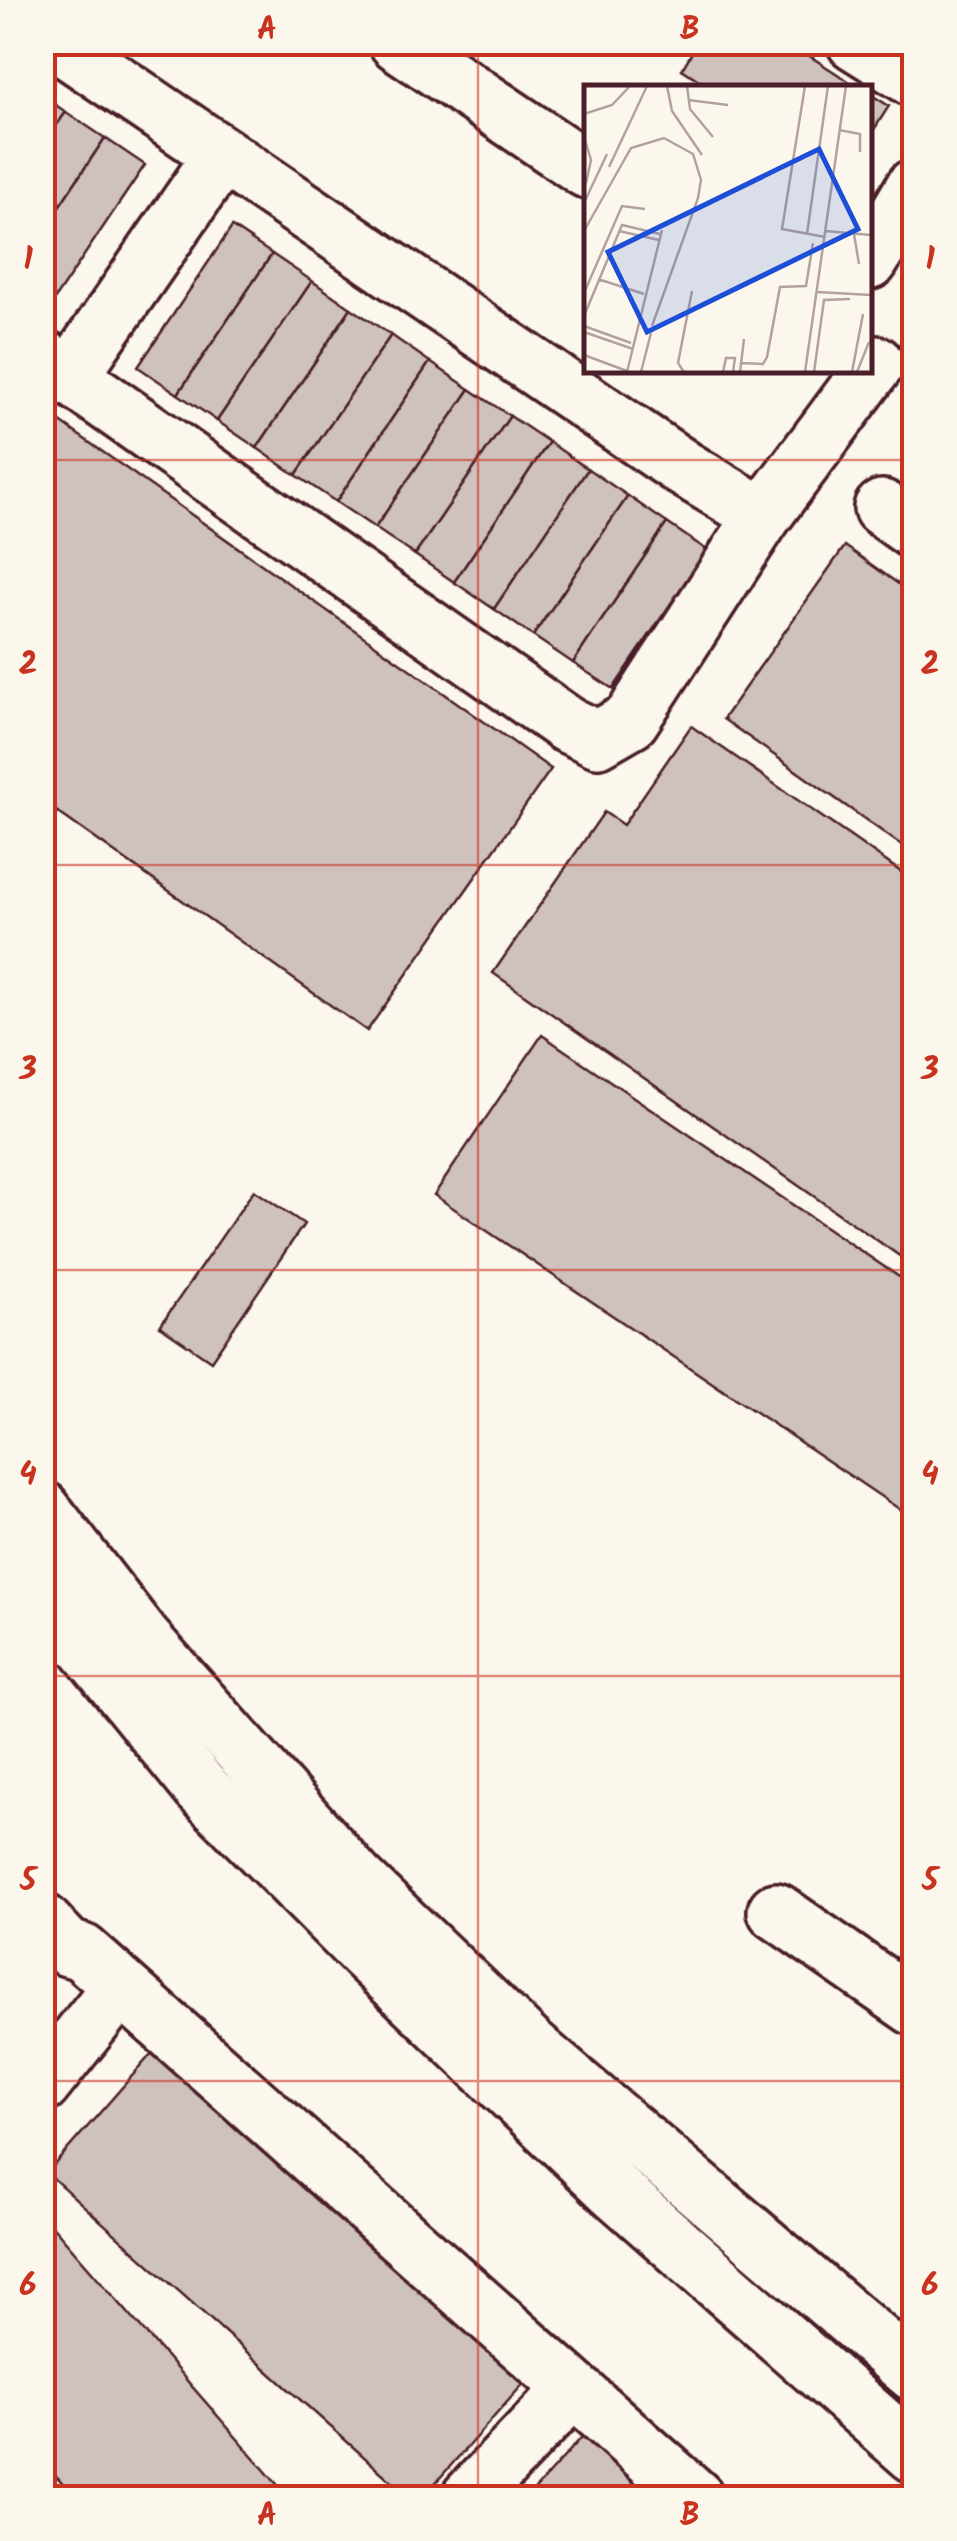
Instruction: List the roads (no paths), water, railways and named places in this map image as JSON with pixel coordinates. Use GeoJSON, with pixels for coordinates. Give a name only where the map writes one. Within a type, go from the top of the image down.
{"type":"FeatureCollection","features":[{"type":"Feature","properties":{"kind":"main road"},"geometry":{"type":"LineString","coordinates":[[56,42],[683,468],[763,516]]}},
{"type":"Feature","properties":{"kind":"main road"},"geometry":{"type":"LineString","coordinates":[[397,42],[584,168]]}},
{"type":"Feature","properties":{"kind":"main road"},"geometry":{"type":"LineString","coordinates":[[855,42],[914,79]]}},
{"type":"Feature","properties":{"kind":"main road"},"geometry":{"type":"LineString","coordinates":[[222,155],[56,366],[566,724],[598,739],[630,720],[763,516],[886,371]]}},
{"type":"Feature","properties":{"kind":"main road"},"geometry":{"type":"LineString","coordinates":[[872,257],[914,187]]}},
{"type":"Feature","properties":{"kind":"main road"},"geometry":{"type":"LineString","coordinates":[[42,1509],[142,1639],[356,1879],[532,2048],[914,2373]]}},
{"type":"Feature","properties":{"kind":"main road"},"geometry":{"type":"LineString","coordinates":[[42,1593],[200,1786],[365,1953],[614,2190],[914,2454]]}},
{"type":"Feature","properties":{"kind":"main road"},"geometry":{"type":"LineString","coordinates":[[776,1911],[914,2007]]}},
{"type":"Feature","properties":{"kind":"main road"},"geometry":{"type":"LineString","coordinates":[[51,1946],[82,1952],[696,2498]]}},
{"type":"Feature","properties":{"kind":"main road"},"geometry":{"type":"LineString","coordinates":[[42,2085],[120,1988]]}},
{"type":"Feature","properties":{"kind":"main road"},"geometry":{"type":"LineString","coordinates":[[469,2498],[572,2390]]}}]}
